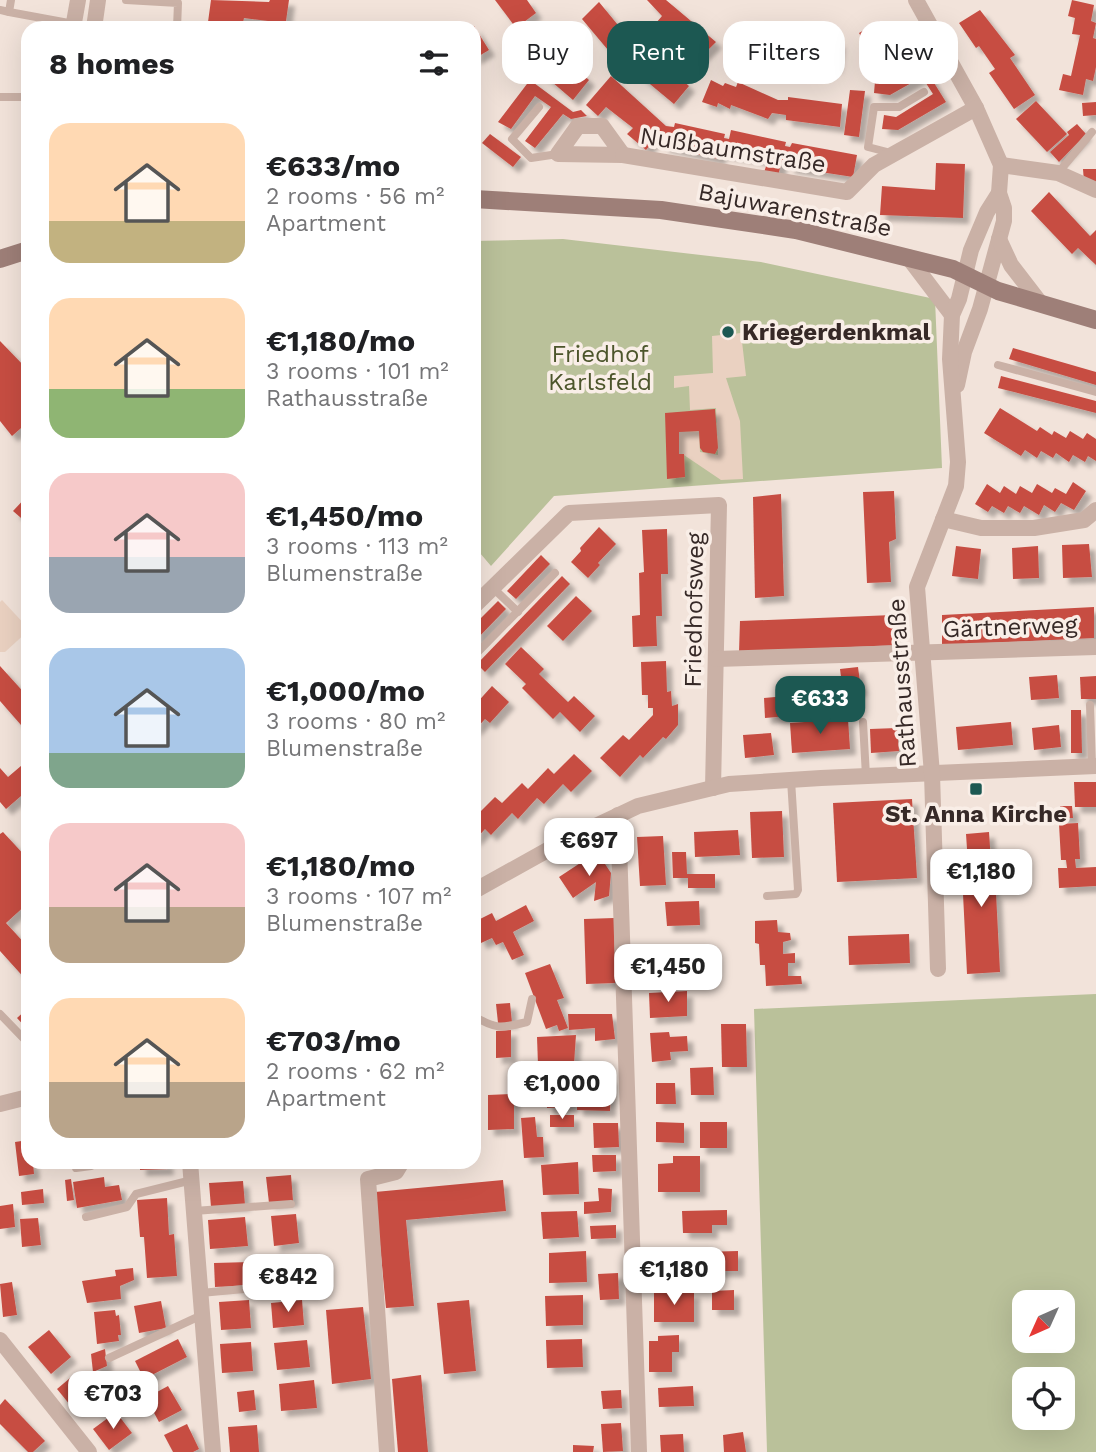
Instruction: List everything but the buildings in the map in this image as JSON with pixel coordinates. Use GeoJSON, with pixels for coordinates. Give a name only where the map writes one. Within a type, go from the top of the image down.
{"type":"FeatureCollection","features":[{"type":"Feature","properties":{"kind":"main road","name":"Bajuwarenstraße"},"geometry":{"type":"LineString","coordinates":[[481,199],[661,210],[796,230],[908,257],[1041,304],[1096,320]]}},
{"type":"Feature","properties":{"kind":"main road"},"geometry":{"type":"LineString","coordinates":[[0,259],[21,252]]}},
{"type":"Feature","properties":{"kind":"street"},"geometry":{"type":"LineString","coordinates":[[75,21],[78,0]]}},
{"type":"Feature","properties":{"kind":"street"},"geometry":{"type":"LineString","coordinates":[[95,21],[98,0]]}},
{"type":"Feature","properties":{"kind":"street"},"geometry":{"type":"LineString","coordinates":[[916,0],[976,108],[1001,165],[1058,173],[1096,190]]}},
{"type":"Feature","properties":{"kind":"street","name":"Nußbaumstraße"},"geometry":{"type":"LineString","coordinates":[[558,154],[623,155],[847,192],[874,165],[976,108]]}},
{"type":"Feature","properties":{"kind":"street","name":"Nußbaumstraße"},"geometry":{"type":"LineString","coordinates":[[558,154],[578,127],[602,126],[623,155]]}},
{"type":"Feature","properties":{"kind":"street","name":"Rathausstraße"},"geometry":{"type":"LineString","coordinates":[[954,400],[964,352],[1004,221],[1004,208],[999,193],[1001,165]]}},
{"type":"Feature","properties":{"kind":"street","name":"Rathausstraße"},"geometry":{"type":"LineString","coordinates":[[938,969],[932,774],[917,587],[956,486],[958,462],[950,359],[952,315],[959,299],[971,250],[987,212],[999,193]]}},
{"type":"Feature","properties":{"kind":"street"},"geometry":{"type":"LineString","coordinates":[[999,239],[1011,265],[1041,304]]}},
{"type":"Feature","properties":{"kind":"street"},"geometry":{"type":"LineString","coordinates":[[908,257],[952,315]]}},
{"type":"Feature","properties":{"kind":"street","name":"Friedhofsweg"},"geometry":{"type":"LineString","coordinates":[[481,599],[569,513],[719,505],[713,788]]}},
{"type":"Feature","properties":{"kind":"street"},"geometry":{"type":"LineString","coordinates":[[943,519],[981,528],[1034,528],[1084,520],[1096,510]]}},
{"type":"Feature","properties":{"kind":"street","name":"Gärtnerweg"},"geometry":{"type":"LineString","coordinates":[[716,659],[1096,647]]}},
{"type":"Feature","properties":{"kind":"street"},"geometry":{"type":"LineString","coordinates":[[481,887],[562,842],[638,806],[729,784],[1094,766]]}},
{"type":"Feature","properties":{"kind":"street"},"geometry":{"type":"LineString","coordinates":[[618,815],[639,1452]]}},
{"type":"Feature","properties":{"kind":"street"},"geometry":{"type":"LineString","coordinates":[[0,1104],[21,1099]]}},
{"type":"Feature","properties":{"kind":"street"},"geometry":{"type":"LineString","coordinates":[[191,1169],[213,1452]]}},
{"type":"Feature","properties":{"kind":"street"},"geometry":{"type":"LineString","coordinates":[[387,1452],[368,1179],[396,1172],[398,1169]]}},
{"type":"Feature","properties":{"kind":"street"},"geometry":{"type":"LineString","coordinates":[[0,1340],[89,1452]]}},
{"type":"Feature","properties":{"kind":"lane"},"geometry":{"type":"LineString","coordinates":[[11,0],[5,11],[51,21]]}},
{"type":"Feature","properties":{"kind":"lane"},"geometry":{"type":"LineString","coordinates":[[126,0],[179,2],[178,21]]}},
{"type":"Feature","properties":{"kind":"lane"},"geometry":{"type":"LineString","coordinates":[[893,154],[868,147],[874,107],[899,107],[924,92]]}},
{"type":"Feature","properties":{"kind":"lane"},"geometry":{"type":"LineString","coordinates":[[0,97],[21,97]]}},
{"type":"Feature","properties":{"kind":"lane"},"geometry":{"type":"LineString","coordinates":[[539,107],[512,139],[531,158],[558,154]]}},
{"type":"Feature","properties":{"kind":"lane"},"geometry":{"type":"LineString","coordinates":[[1058,173],[1092,132]]}},
{"type":"Feature","properties":{"kind":"lane"},"geometry":{"type":"LineString","coordinates":[[998,365],[1096,392]]}},
{"type":"Feature","properties":{"kind":"lane"},"geometry":{"type":"LineString","coordinates":[[481,649],[555,573]]}},
{"type":"Feature","properties":{"kind":"lane"},"geometry":{"type":"LineString","coordinates":[[493,588],[518,612]]}},
{"type":"Feature","properties":{"kind":"lane"},"geometry":{"type":"LineString","coordinates":[[1090,705],[1094,766]]}},
{"type":"Feature","properties":{"kind":"lane"},"geometry":{"type":"LineString","coordinates":[[863,722],[866,776]]}},
{"type":"Feature","properties":{"kind":"lane"},"geometry":{"type":"LineString","coordinates":[[767,896],[796,894],[798,890],[791,780]]}},
{"type":"Feature","properties":{"kind":"lane"},"geometry":{"type":"LineString","coordinates":[[481,1020],[491,1026],[507,1027],[527,1023],[532,999]]}},
{"type":"Feature","properties":{"kind":"lane"},"geometry":{"type":"LineString","coordinates":[[0,1014],[21,1036]]}},
{"type":"Feature","properties":{"kind":"lane"},"geometry":{"type":"LineString","coordinates":[[86,1216],[128,1207],[136,1194],[192,1180]]}},
{"type":"Feature","properties":{"kind":"lane"},"geometry":{"type":"LineString","coordinates":[[194,1212],[290,1204]]}},
{"type":"Feature","properties":{"kind":"lane"},"geometry":{"type":"LineString","coordinates":[[201,1293],[254,1288]]}},
{"type":"Feature","properties":{"kind":"lane"},"geometry":{"type":"LineString","coordinates":[[109,1358],[202,1315]]}},
{"type":"Feature","properties":{"kind":"green space","name":"Friedhof Karlsfeld"},"geometry":{"type":"Polygon","coordinates":[[[563,239],[761,262],[935,299],[942,468],[554,496],[491,566],[481,554],[481,241],[563,239]]]}},
{"type":"Feature","properties":{"kind":"green space"},"geometry":{"type":"Polygon","coordinates":[[[1096,994],[1096,1452],[767,1452],[754,1009],[1096,994]]]}},
{"type":"Feature","properties":{"kind":"shaded area"},"geometry":{"type":"Polygon","coordinates":[[[741,333],[746,376],[726,378],[740,421],[743,479],[721,480],[679,454],[679,432],[699,431],[700,452],[718,455],[716,408],[690,410],[689,386],[674,388],[674,376],[713,373],[712,336],[741,333]]]}},
{"type":"Feature","properties":{"kind":"shaded area"},"geometry":{"type":"Polygon","coordinates":[[[2,600],[21,620],[21,637],[5,652],[0,652],[2,600]]]}},
{"type":"Feature","properties":{"kind":"place","name":"Kriegerdenkmal"},"geometry":{"type":"Point","coordinates":[728,332]}},
{"type":"Feature","properties":{"kind":"place","name":"St. Anna Kirche"},"geometry":{"type":"Point","coordinates":[976,789]}}]}
